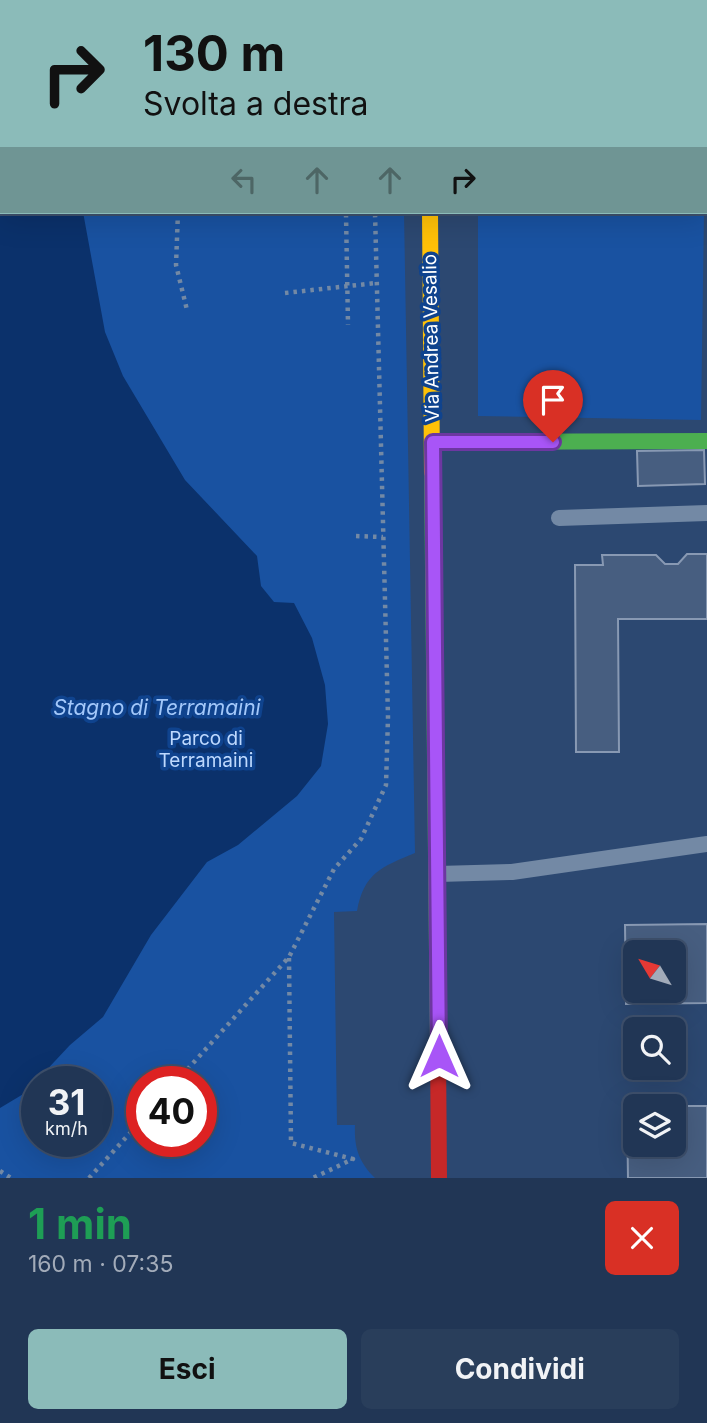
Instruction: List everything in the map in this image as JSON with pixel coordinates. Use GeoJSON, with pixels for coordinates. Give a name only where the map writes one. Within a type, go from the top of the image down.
{"type":"FeatureCollection","features":[{"type":"Feature","properties":{"kind":"street","name":"Via Andrea Vesalio"},"geometry":{"type":"LineString","coordinates":[[430,214],[439,1178]]}},
{"type":"Feature","properties":{"kind":"street"},"geometry":{"type":"LineString","coordinates":[[433,442],[707,441]]}},
{"type":"Feature","properties":{"kind":"lane"},"geometry":{"type":"LineString","coordinates":[[559,518],[707,513]]}},
{"type":"Feature","properties":{"kind":"lane"},"geometry":{"type":"LineString","coordinates":[[438,874],[512,872],[707,844]]}},
{"type":"Feature","properties":{"kind":"path"},"geometry":{"type":"LineString","coordinates":[[178,214],[176,265],[187,310]]}},
{"type":"Feature","properties":{"kind":"path"},"geometry":{"type":"LineString","coordinates":[[346,214],[348,326]]}},
{"type":"Feature","properties":{"kind":"path"},"geometry":{"type":"LineString","coordinates":[[190,1066],[289,957],[334,869],[361,839],[386,785],[388,717],[375,214]]}},
{"type":"Feature","properties":{"kind":"path"},"geometry":{"type":"LineString","coordinates":[[285,293],[347,284],[376,283]]}},
{"type":"Feature","properties":{"kind":"path"},"geometry":{"type":"LineString","coordinates":[[356,536],[383,537]]}},
{"type":"Feature","properties":{"kind":"path"},"geometry":{"type":"LineString","coordinates":[[289,957],[291,1143],[353,1159],[313,1178]]}},
{"type":"Feature","properties":{"kind":"path"},"geometry":{"type":"LineString","coordinates":[[89,1178],[126,1137]]}},
{"type":"Feature","properties":{"kind":"path"},"geometry":{"type":"LineString","coordinates":[[0,1171],[11,1178]]}},
{"type":"Feature","properties":{"kind":"green space","name":"Parco di Terramaini"},"geometry":{"type":"Polygon","coordinates":[[[0,214],[404,214],[415,853],[384,867],[369,880],[357,911],[334,912],[337,1125],[355,1125],[355,1141],[365,1166],[375,1178],[0,1178],[0,214]]]}},
{"type":"Feature","properties":{"kind":"green space"},"geometry":{"type":"Polygon","coordinates":[[[478,214],[704,214],[701,420],[478,416],[478,214]]]}},
{"type":"Feature","properties":{"kind":"water","name":"Stagno di Terramaini"},"geometry":{"type":"Polygon","coordinates":[[[0,214],[83,214],[105,332],[123,376],[185,480],[257,556],[261,586],[274,602],[294,603],[312,638],[325,685],[328,724],[321,766],[297,796],[238,845],[207,862],[151,935],[103,1017],[50,1066],[21,1066],[21,1095],[0,1108],[0,214]]]}},
{"type":"Feature","properties":{"kind":"building"},"geometry":{"type":"Polygon","coordinates":[[[704,450],[705,484],[638,486],[637,451],[704,450]]]}},
{"type":"Feature","properties":{"kind":"building"},"geometry":{"type":"Polygon","coordinates":[[[687,554],[707,554],[707,619],[618,619],[619,752],[576,752],[575,565],[603,565],[602,555],[656,555],[665,564],[678,564],[687,554]]]}},
{"type":"Feature","properties":{"kind":"building"},"geometry":{"type":"Polygon","coordinates":[[[707,924],[707,1003],[626,1004],[686,1003],[686,940],[625,940],[625,925],[707,924]]]}},
{"type":"Feature","properties":{"kind":"building"},"geometry":{"type":"Polygon","coordinates":[[[686,1106],[707,1106],[707,1178],[628,1178],[628,1157],[686,1157],[686,1106]]]}},
{"type":"Feature","properties":{"kind":"traffic: fast"},"geometry":{"type":"LineString","coordinates":[[433,442],[707,441]]}},
{"type":"Feature","properties":{"kind":"traffic: fast"},"geometry":{"type":"LineString","coordinates":[[432,472],[438,1049]]}},
{"type":"Feature","properties":{"kind":"traffic: slow"},"geometry":{"type":"LineString","coordinates":[[430,214],[432,472]]}},
{"type":"Feature","properties":{"kind":"traffic: jam"},"geometry":{"type":"LineString","coordinates":[[438,1049],[439,1178]]}},
{"type":"Feature","properties":{"kind":"route"},"geometry":{"type":"LineString","coordinates":[[439,1056],[433,442],[553,442]]}}]}
